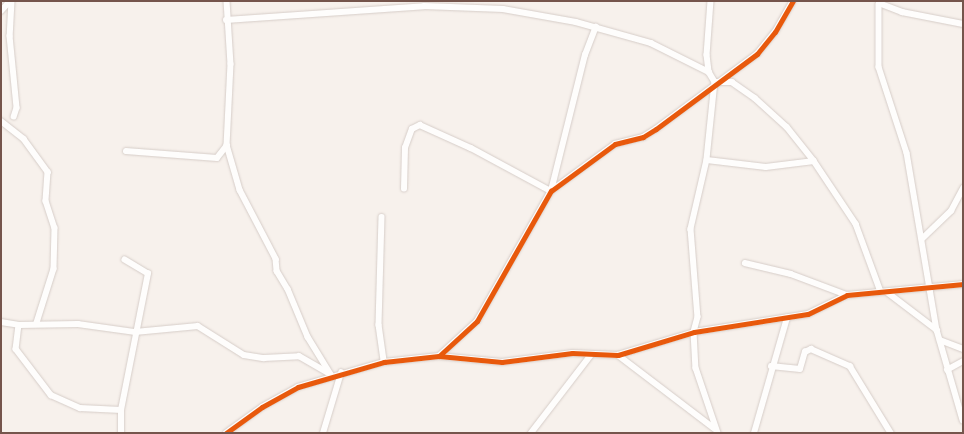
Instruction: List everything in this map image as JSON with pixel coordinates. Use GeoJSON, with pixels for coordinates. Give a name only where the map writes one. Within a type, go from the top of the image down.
{"type":"FeatureCollection","features":[{"type":"Feature","properties":{"kind":"street"},"geometry":{"type":"LineString","coordinates":[[1,11],[11,1]]}},
{"type":"Feature","properties":{"kind":"street"},"geometry":{"type":"LineString","coordinates":[[11,1],[10,36],[16,108],[14,117]]}},
{"type":"Feature","properties":{"kind":"street"},"geometry":{"type":"LineString","coordinates":[[227,1],[226,20],[231,64],[227,145],[240,190],[276,259],[276,271],[288,289],[308,337],[332,376]]}},
{"type":"Feature","properties":{"kind":"street"},"geometry":{"type":"LineString","coordinates":[[383,8],[384,1]]}},
{"type":"Feature","properties":{"kind":"street"},"geometry":{"type":"LineString","coordinates":[[711,1],[709,72],[715,82],[707,160],[692,229],[698,317],[694,332],[696,368],[717,432]]}},
{"type":"Feature","properties":{"kind":"street"},"geometry":{"type":"LineString","coordinates":[[551,191],[616,144],[643,137],[656,129],[715,82],[756,54],[775,32],[793,1]]}},
{"type":"Feature","properties":{"kind":"street"},"geometry":{"type":"LineString","coordinates":[[963,24],[879,3],[879,67],[907,153],[937,330],[963,420]]}},
{"type":"Feature","properties":{"kind":"street"},"geometry":{"type":"LineString","coordinates":[[226,20],[383,8],[461,6],[503,9],[596,27],[651,44],[709,72]]}},
{"type":"Feature","properties":{"kind":"street"},"geometry":{"type":"LineString","coordinates":[[438,356],[477,321],[551,191],[585,54],[596,27]]}},
{"type":"Feature","properties":{"kind":"street"},"geometry":{"type":"LineString","coordinates":[[715,82],[732,82],[755,98],[787,127],[814,161],[856,224],[884,292],[937,330]]}},
{"type":"Feature","properties":{"kind":"street"},"geometry":{"type":"LineString","coordinates":[[1,121],[24,139],[48,172],[46,201],[55,228],[54,269],[37,323]]}},
{"type":"Feature","properties":{"kind":"street"},"geometry":{"type":"LineString","coordinates":[[404,190],[405,148],[412,129],[420,125],[471,148],[551,191]]}},
{"type":"Feature","properties":{"kind":"street"},"geometry":{"type":"LineString","coordinates":[[126,151],[217,158],[227,145]]}},
{"type":"Feature","properties":{"kind":"street"},"geometry":{"type":"LineString","coordinates":[[707,160],[766,167],[814,161]]}},
{"type":"Feature","properties":{"kind":"street"},"geometry":{"type":"LineString","coordinates":[[922,238],[952,211],[963,188]]}},
{"type":"Feature","properties":{"kind":"street"},"geometry":{"type":"LineString","coordinates":[[382,217],[379,325],[384,362]]}},
{"type":"Feature","properties":{"kind":"street"},"geometry":{"type":"LineString","coordinates":[[121,433],[120,410],[148,274],[125,260]]}},
{"type":"Feature","properties":{"kind":"street"},"geometry":{"type":"LineString","coordinates":[[745,263],[791,274],[847,295]]}},
{"type":"Feature","properties":{"kind":"street"},"geometry":{"type":"LineString","coordinates":[[226,433],[276,399],[341,372],[384,362],[438,356],[502,362],[572,353],[590,356],[618,355],[694,332],[808,314],[847,295],[963,284]]}},
{"type":"Feature","properties":{"kind":"street"},"geometry":{"type":"LineString","coordinates":[[754,433],[771,366],[787,318]]}},
{"type":"Feature","properties":{"kind":"street"},"geometry":{"type":"LineString","coordinates":[[1,322],[20,325],[37,323],[78,324],[136,332],[198,326],[244,355],[264,358],[299,356],[332,376]]}},
{"type":"Feature","properties":{"kind":"street"},"geometry":{"type":"LineString","coordinates":[[20,325],[16,349],[51,395],[80,408],[120,410]]}},
{"type":"Feature","properties":{"kind":"street"},"geometry":{"type":"LineString","coordinates":[[940,340],[963,349]]}},
{"type":"Feature","properties":{"kind":"street"},"geometry":{"type":"LineString","coordinates":[[771,366],[800,369],[804,352],[811,349],[850,366],[891,433]]}},
{"type":"Feature","properties":{"kind":"street"},"geometry":{"type":"LineString","coordinates":[[618,355],[717,432]]}},
{"type":"Feature","properties":{"kind":"street"},"geometry":{"type":"LineString","coordinates":[[531,433],[590,356]]}},
{"type":"Feature","properties":{"kind":"street"},"geometry":{"type":"LineString","coordinates":[[947,370],[963,361]]}},
{"type":"Feature","properties":{"kind":"street"},"geometry":{"type":"LineString","coordinates":[[323,433],[341,372]]}},
{"type":"Feature","properties":{"kind":"cycle path"},"geometry":{"type":"LineString","coordinates":[[439,356],[477,321],[551,191],[615,144],[643,137],[656,129],[757,54],[775,32],[793,1]]}},
{"type":"Feature","properties":{"kind":"cycle path"},"geometry":{"type":"LineString","coordinates":[[226,433],[262,407],[298,387],[384,362],[439,356],[502,362],[572,353],[618,355],[694,332],[808,314],[847,295],[963,284]]}}]}
